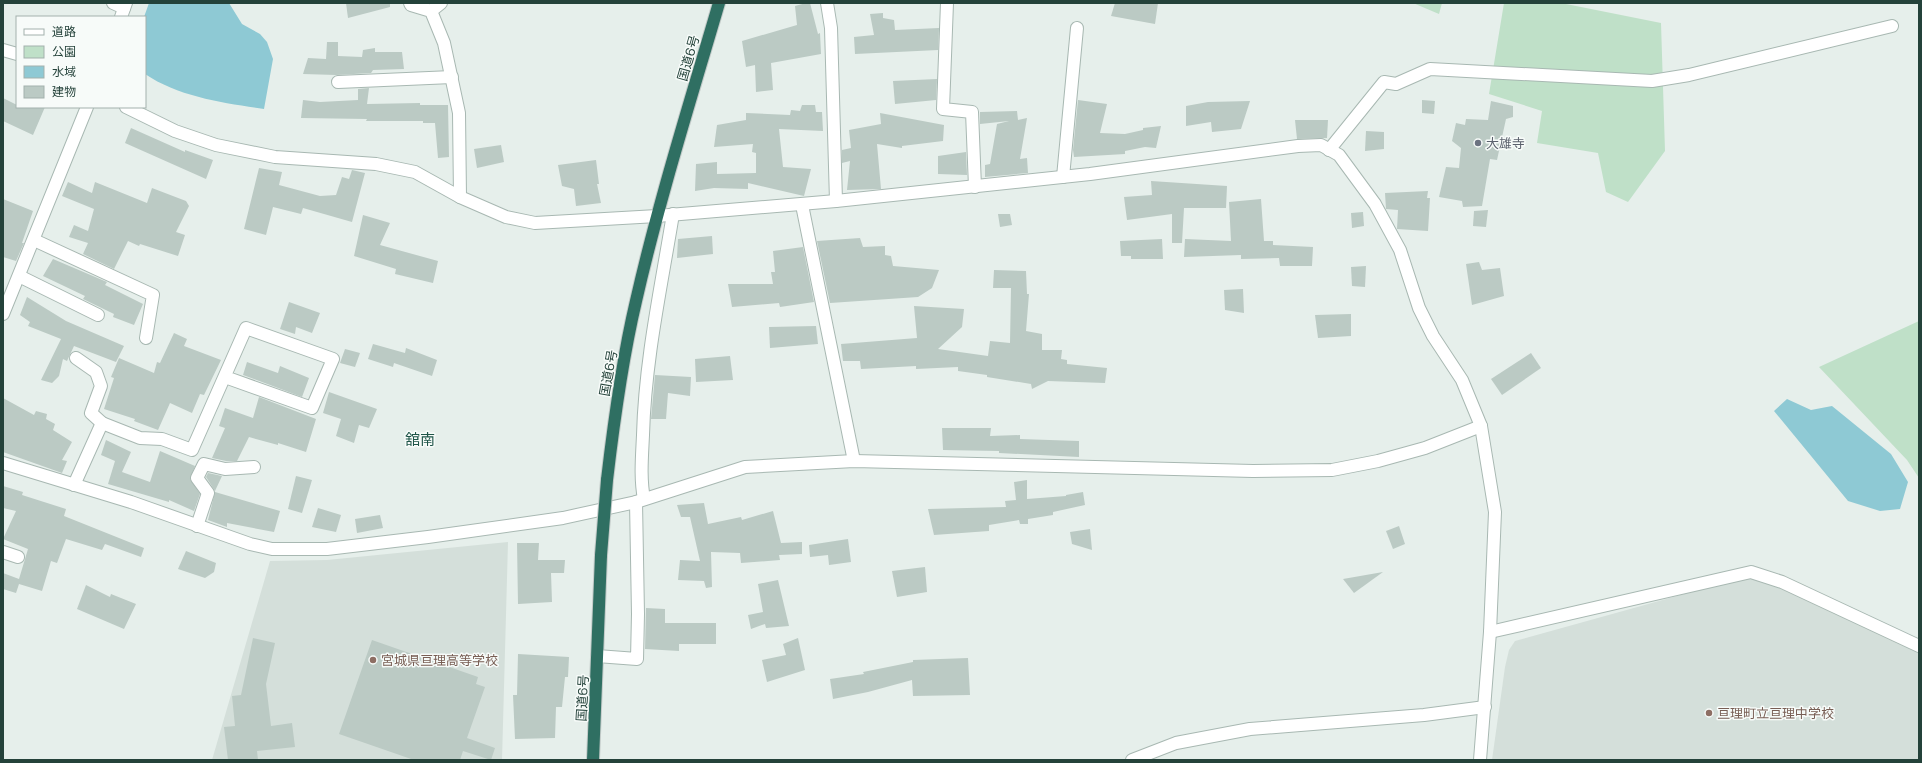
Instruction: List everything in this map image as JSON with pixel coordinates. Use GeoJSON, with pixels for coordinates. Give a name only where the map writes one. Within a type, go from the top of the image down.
{"type":"FeatureCollection","features":[{"type":"Feature","properties":{"kind":"highway","name":"国道6号"},"geometry":{"type":"LineString","coordinates":[[593,760],[601,555],[607,480],[616,406],[635,302],[657,216],[719,3]]}},
{"type":"Feature","properties":{"kind":"street"},"geometry":{"type":"LineString","coordinates":[[410,3],[411,5],[431,11]]}},
{"type":"Feature","properties":{"kind":"street"},"geometry":{"type":"LineString","coordinates":[[431,11],[441,3]]}},
{"type":"Feature","properties":{"kind":"street"},"geometry":{"type":"LineString","coordinates":[[827,3],[831,28],[836,202]]}},
{"type":"Feature","properties":{"kind":"street"},"geometry":{"type":"LineString","coordinates":[[947,3],[943,109],[972,112],[975,187]]}},
{"type":"Feature","properties":{"kind":"street"},"geometry":{"type":"LineString","coordinates":[[431,11],[444,43],[460,113],[460,197]]}},
{"type":"Feature","properties":{"kind":"street"},"geometry":{"type":"LineString","coordinates":[[1329,150],[1384,82],[1396,84],[1430,69],[1652,82],[1689,75],[1892,26]]}},
{"type":"Feature","properties":{"kind":"street"},"geometry":{"type":"LineString","coordinates":[[1064,177],[1077,28]]}},
{"type":"Feature","properties":{"kind":"street"},"geometry":{"type":"LineString","coordinates":[[3,50],[16,54]]}},
{"type":"Feature","properties":{"kind":"street"},"geometry":{"type":"LineString","coordinates":[[338,82],[452,77]]}},
{"type":"Feature","properties":{"kind":"street"},"geometry":{"type":"LineString","coordinates":[[3,314],[87,108]]}},
{"type":"Feature","properties":{"kind":"street"},"geometry":{"type":"LineString","coordinates":[[128,108],[176,131],[216,145],[274,157],[376,164],[416,172],[460,197],[506,217],[535,223],[657,216],[836,202],[1064,177],[1298,146],[1322,145],[1339,155],[1375,204],[1400,250],[1419,308],[1433,336],[1462,380],[1480,426],[1495,512],[1490,632],[1480,760]]}},
{"type":"Feature","properties":{"kind":"street"},"geometry":{"type":"LineString","coordinates":[[802,205],[854,461]]}},
{"type":"Feature","properties":{"kind":"street"},"geometry":{"type":"LineString","coordinates":[[598,656],[637,659],[643,411],[648,362],[674,214]]}},
{"type":"Feature","properties":{"kind":"street"},"geometry":{"type":"LineString","coordinates":[[34,240],[152,295],[146,338]]}},
{"type":"Feature","properties":{"kind":"street"},"geometry":{"type":"LineString","coordinates":[[19,276],[98,315]]}},
{"type":"Feature","properties":{"kind":"street"},"geometry":{"type":"LineString","coordinates":[[76,358],[96,372],[101,386],[91,413],[102,423],[140,438],[162,440],[192,450],[246,328],[333,359],[312,408],[225,377]]}},
{"type":"Feature","properties":{"kind":"street"},"geometry":{"type":"LineString","coordinates":[[74,485],[102,423]]}},
{"type":"Feature","properties":{"kind":"street"},"geometry":{"type":"LineString","coordinates":[[3,463],[74,485],[250,544],[272,549],[327,549],[563,518],[640,500],[745,467],[854,461],[1253,471],[1332,470],[1378,461],[1425,448],[1480,426]]}},
{"type":"Feature","properties":{"kind":"street"},"geometry":{"type":"LineString","coordinates":[[197,526],[208,493],[197,478],[204,464],[225,469],[254,467]]}},
{"type":"Feature","properties":{"kind":"street"},"geometry":{"type":"LineString","coordinates":[[3,552],[18,557]]}},
{"type":"Feature","properties":{"kind":"street"},"geometry":{"type":"LineString","coordinates":[[1490,632],[1751,572],[1782,582],[1919,646]]}},
{"type":"Feature","properties":{"kind":"street"},"geometry":{"type":"LineString","coordinates":[[1132,760],[1176,743],[1250,729],[1424,715],[1485,707]]}},
{"type":"Feature","properties":{"kind":"shaded area","name":"宮城県亘理高等学校"},"geometry":{"type":"Polygon","coordinates":[[[508,542],[502,760],[212,760],[270,561],[327,560],[508,542]]]}},
{"type":"Feature","properties":{"kind":"shaded area","name":"亘理町立亘理中学校"},"geometry":{"type":"Polygon","coordinates":[[[1749,576],[1776,585],[1919,652],[1919,760],[1492,760],[1505,667],[1509,650],[1515,641],[1749,576]]]}},
{"type":"Feature","properties":{"kind":"green space"},"geometry":{"type":"Polygon","coordinates":[[[1413,3],[1442,3],[1439,14],[1413,3]]]}},
{"type":"Feature","properties":{"kind":"green space"},"geometry":{"type":"Polygon","coordinates":[[[1504,3],[1561,3],[1661,23],[1665,151],[1628,202],[1606,192],[1598,153],[1537,143],[1542,111],[1489,94],[1504,3]]]}},
{"type":"Feature","properties":{"kind":"green space"},"geometry":{"type":"Polygon","coordinates":[[[1919,321],[1919,478],[1907,460],[1819,367],[1919,321]]]}},
{"type":"Feature","properties":{"kind":"water"},"geometry":{"type":"Polygon","coordinates":[[[149,3],[229,3],[242,24],[260,34],[267,42],[273,59],[264,109],[187,94],[158,82],[146,75],[146,16],[144,16],[149,3]]]}},
{"type":"Feature","properties":{"kind":"water"},"geometry":{"type":"Polygon","coordinates":[[[1787,399],[1811,410],[1832,406],[1891,454],[1908,482],[1900,509],[1880,511],[1848,501],[1774,411],[1787,399]]]}},
{"type":"Feature","properties":{"kind":"building"},"geometry":{"type":"Polygon","coordinates":[[[346,3],[390,3],[390,7],[348,18],[346,3]]]}},
{"type":"Feature","properties":{"kind":"building"},"geometry":{"type":"Polygon","coordinates":[[[810,3],[818,34],[820,33],[821,54],[771,63],[773,90],[756,92],[755,65],[746,67],[742,41],[797,25],[795,6],[810,3]]]}},
{"type":"Feature","properties":{"kind":"building"},"geometry":{"type":"Polygon","coordinates":[[[1115,3],[1158,3],[1155,24],[1111,16],[1115,3]]]}},
{"type":"Feature","properties":{"kind":"building"},"geometry":{"type":"Polygon","coordinates":[[[883,13],[883,18],[894,20],[895,30],[939,28],[938,50],[855,54],[854,37],[874,35],[870,14],[883,13]]]}},
{"type":"Feature","properties":{"kind":"building"},"geometry":{"type":"Polygon","coordinates":[[[327,42],[338,42],[338,56],[362,57],[363,50],[375,48],[375,52],[402,52],[404,69],[373,70],[371,73],[336,75],[303,74],[308,58],[326,59],[327,42]]]}},
{"type":"Feature","properties":{"kind":"building"},"geometry":{"type":"Polygon","coordinates":[[[937,79],[936,100],[895,104],[893,81],[937,79]]]}},
{"type":"Feature","properties":{"kind":"building"},"geometry":{"type":"Polygon","coordinates":[[[369,88],[367,104],[420,103],[420,105],[448,105],[449,157],[438,158],[435,123],[423,123],[423,121],[366,121],[367,119],[301,118],[303,100],[320,102],[358,100],[358,89],[369,88]]]}},
{"type":"Feature","properties":{"kind":"building"},"geometry":{"type":"Polygon","coordinates":[[[3,98],[16,104],[16,108],[45,108],[33,135],[3,121],[3,98]]]}},
{"type":"Feature","properties":{"kind":"building"},"geometry":{"type":"Polygon","coordinates":[[[1078,100],[1107,104],[1100,133],[1125,134],[1143,130],[1143,128],[1161,126],[1156,148],[1145,147],[1125,151],[1125,154],[1074,157],[1073,150],[1078,100]]]}},
{"type":"Feature","properties":{"kind":"building"},"geometry":{"type":"Polygon","coordinates":[[[1422,100],[1435,101],[1434,114],[1422,113],[1422,100]]]}},
{"type":"Feature","properties":{"kind":"building"},"geometry":{"type":"Polygon","coordinates":[[[1250,101],[1241,129],[1212,132],[1211,122],[1186,126],[1186,106],[1208,102],[1250,101]]]}},
{"type":"Feature","properties":{"kind":"building"},"geometry":{"type":"Polygon","coordinates":[[[1491,101],[1513,106],[1513,117],[1506,119],[1497,160],[1490,159],[1482,206],[1463,207],[1462,201],[1439,197],[1446,167],[1459,168],[1461,148],[1452,141],[1456,123],[1465,125],[1466,119],[1488,120],[1491,101]]]}},
{"type":"Feature","properties":{"kind":"building"},"geometry":{"type":"Polygon","coordinates":[[[802,105],[815,105],[816,112],[822,112],[823,131],[779,129],[783,167],[811,169],[804,196],[748,183],[748,189],[714,188],[695,191],[696,164],[717,162],[717,174],[756,173],[756,153],[752,152],[753,144],[714,147],[717,125],[746,120],[746,113],[790,115],[791,110],[800,111],[802,105]]]}},
{"type":"Feature","properties":{"kind":"building"},"geometry":{"type":"Polygon","coordinates":[[[1017,111],[1018,120],[1027,118],[1020,159],[1027,158],[1028,173],[985,177],[985,165],[990,164],[997,124],[1009,121],[980,124],[980,112],[1017,111]]]}},
{"type":"Feature","properties":{"kind":"building"},"geometry":{"type":"Polygon","coordinates":[[[880,113],[944,125],[943,141],[902,146],[902,148],[877,144],[881,189],[847,190],[850,161],[842,163],[842,150],[851,148],[849,130],[881,124],[880,113]]]}},
{"type":"Feature","properties":{"kind":"building"},"geometry":{"type":"Polygon","coordinates":[[[1295,120],[1328,120],[1327,138],[1297,139],[1295,120]]]}},
{"type":"Feature","properties":{"kind":"building"},"geometry":{"type":"Polygon","coordinates":[[[131,128],[185,152],[185,150],[213,160],[206,179],[125,143],[131,128]]]}},
{"type":"Feature","properties":{"kind":"building"},"geometry":{"type":"Polygon","coordinates":[[[1366,131],[1384,132],[1384,149],[1365,151],[1366,131]]]}},
{"type":"Feature","properties":{"kind":"building"},"geometry":{"type":"Polygon","coordinates":[[[501,145],[504,162],[477,168],[474,149],[501,145]]]}},
{"type":"Feature","properties":{"kind":"building"},"geometry":{"type":"Polygon","coordinates":[[[966,152],[967,175],[938,174],[938,156],[966,152]]]}},
{"type":"Feature","properties":{"kind":"building"},"geometry":{"type":"Polygon","coordinates":[[[596,160],[599,184],[597,184],[601,203],[576,206],[574,189],[562,186],[558,165],[596,160]]]}},
{"type":"Feature","properties":{"kind":"building"},"geometry":{"type":"Polygon","coordinates":[[[259,168],[282,172],[279,185],[320,196],[336,195],[342,177],[349,179],[352,170],[365,173],[352,222],[303,208],[301,214],[273,207],[266,235],[244,229],[259,168]]]}},
{"type":"Feature","properties":{"kind":"building"},"geometry":{"type":"Polygon","coordinates":[[[1151,181],[1227,186],[1226,208],[1184,208],[1182,243],[1172,243],[1172,214],[1127,220],[1124,197],[1152,195],[1151,181]]]}},
{"type":"Feature","properties":{"kind":"building"},"geometry":{"type":"Polygon","coordinates":[[[68,182],[92,193],[95,182],[147,203],[152,188],[186,201],[189,206],[176,232],[185,235],[178,256],[140,244],[139,246],[128,241],[114,269],[83,254],[88,243],[69,237],[74,225],[88,231],[94,209],[62,196],[68,182]]]}},
{"type":"Feature","properties":{"kind":"building"},"geometry":{"type":"Polygon","coordinates":[[[1428,191],[1427,198],[1430,198],[1428,231],[1397,229],[1398,210],[1386,209],[1385,193],[1428,191]]]}},
{"type":"Feature","properties":{"kind":"building"},"geometry":{"type":"Polygon","coordinates":[[[3,199],[33,211],[22,243],[24,243],[16,261],[3,257],[3,199]]]}},
{"type":"Feature","properties":{"kind":"building"},"geometry":{"type":"Polygon","coordinates":[[[1261,199],[1264,241],[1273,241],[1273,245],[1313,247],[1312,266],[1280,266],[1279,258],[1241,259],[1241,255],[1184,257],[1185,239],[1231,241],[1229,202],[1261,199]]]}},
{"type":"Feature","properties":{"kind":"building"},"geometry":{"type":"Polygon","coordinates":[[[1488,210],[1486,227],[1473,226],[1474,211],[1488,210]]]}},
{"type":"Feature","properties":{"kind":"building"},"geometry":{"type":"Polygon","coordinates":[[[1363,212],[1364,226],[1352,228],[1351,213],[1363,212]]]}},
{"type":"Feature","properties":{"kind":"building"},"geometry":{"type":"Polygon","coordinates":[[[998,214],[1010,214],[1012,225],[1000,227],[998,214]]]}},
{"type":"Feature","properties":{"kind":"building"},"geometry":{"type":"Polygon","coordinates":[[[363,215],[390,223],[380,245],[438,261],[433,283],[395,274],[396,269],[354,256],[363,215]]]}},
{"type":"Feature","properties":{"kind":"building"},"geometry":{"type":"Polygon","coordinates":[[[712,236],[713,254],[677,258],[678,239],[712,236]]]}},
{"type":"Feature","properties":{"kind":"building"},"geometry":{"type":"Polygon","coordinates":[[[860,238],[863,247],[885,246],[885,255],[891,256],[893,266],[939,270],[932,288],[918,297],[830,303],[817,241],[860,238]]]}},
{"type":"Feature","properties":{"kind":"building"},"geometry":{"type":"Polygon","coordinates":[[[1162,239],[1163,259],[1131,259],[1131,256],[1121,256],[1120,241],[1162,239]]]}},
{"type":"Feature","properties":{"kind":"building"},"geometry":{"type":"Polygon","coordinates":[[[803,247],[814,302],[780,307],[779,303],[732,307],[728,284],[773,284],[771,272],[775,272],[773,251],[803,247]]]}},
{"type":"Feature","properties":{"kind":"building"},"geometry":{"type":"Polygon","coordinates":[[[53,259],[107,282],[105,285],[143,304],[134,325],[113,317],[114,314],[83,299],[85,296],[43,276],[53,259]]]}},
{"type":"Feature","properties":{"kind":"building"},"geometry":{"type":"Polygon","coordinates":[[[1479,262],[1482,270],[1500,268],[1504,296],[1472,305],[1466,264],[1479,262]]]}},
{"type":"Feature","properties":{"kind":"building"},"geometry":{"type":"Polygon","coordinates":[[[1366,266],[1365,287],[1352,286],[1351,267],[1366,266]]]}},
{"type":"Feature","properties":{"kind":"building"},"geometry":{"type":"Polygon","coordinates":[[[994,270],[1026,271],[1027,294],[1029,294],[1026,331],[1042,334],[1042,350],[1062,350],[1061,359],[1067,360],[1067,364],[1107,368],[1105,383],[1048,381],[1032,389],[1031,384],[958,371],[958,367],[916,369],[916,366],[861,369],[860,361],[843,361],[841,344],[917,338],[914,306],[964,309],[962,327],[938,349],[988,356],[990,341],[1010,343],[1011,288],[993,288],[994,270]]]}},
{"type":"Feature","properties":{"kind":"building"},"geometry":{"type":"Polygon","coordinates":[[[1243,289],[1244,313],[1225,310],[1224,290],[1243,289]]]}},
{"type":"Feature","properties":{"kind":"building"},"geometry":{"type":"Polygon","coordinates":[[[27,297],[66,321],[124,346],[116,362],[74,346],[67,361],[63,359],[59,376],[52,383],[41,380],[61,339],[28,326],[30,322],[20,315],[27,297]]]}},
{"type":"Feature","properties":{"kind":"building"},"geometry":{"type":"Polygon","coordinates":[[[289,302],[320,313],[312,333],[296,327],[295,334],[280,329],[289,302]]]}},
{"type":"Feature","properties":{"kind":"building"},"geometry":{"type":"Polygon","coordinates":[[[1351,314],[1351,336],[1318,338],[1315,315],[1351,314]]]}},
{"type":"Feature","properties":{"kind":"building"},"geometry":{"type":"Polygon","coordinates":[[[816,326],[818,344],[770,348],[769,327],[816,326]]]}},
{"type":"Feature","properties":{"kind":"building"},"geometry":{"type":"Polygon","coordinates":[[[174,333],[187,339],[184,346],[221,360],[204,395],[200,394],[192,413],[170,403],[158,430],[134,421],[135,419],[104,409],[114,378],[111,377],[119,358],[154,373],[157,362],[160,363],[174,333]]]}},
{"type":"Feature","properties":{"kind":"building"},"geometry":{"type":"Polygon","coordinates":[[[373,344],[405,353],[406,348],[437,360],[432,376],[394,363],[393,367],[368,359],[373,344]]]}},
{"type":"Feature","properties":{"kind":"building"},"geometry":{"type":"Polygon","coordinates":[[[345,349],[360,353],[355,367],[340,363],[345,349]]]}},
{"type":"Feature","properties":{"kind":"building"},"geometry":{"type":"Polygon","coordinates":[[[1531,353],[1541,368],[1502,395],[1491,379],[1531,353]]]}},
{"type":"Feature","properties":{"kind":"building"},"geometry":{"type":"Polygon","coordinates":[[[730,356],[733,380],[696,382],[695,359],[730,356]]]}},
{"type":"Feature","properties":{"kind":"building"},"geometry":{"type":"Polygon","coordinates":[[[247,362],[278,373],[280,366],[309,378],[302,397],[243,375],[247,362]]]}},
{"type":"Feature","properties":{"kind":"building"},"geometry":{"type":"Polygon","coordinates":[[[655,375],[691,377],[690,396],[668,393],[666,419],[651,419],[655,375]]]}},
{"type":"Feature","properties":{"kind":"building"},"geometry":{"type":"Polygon","coordinates":[[[329,392],[377,409],[369,428],[359,425],[354,443],[336,436],[341,419],[323,413],[329,392]]]}},
{"type":"Feature","properties":{"kind":"building"},"geometry":{"type":"Polygon","coordinates":[[[259,397],[316,419],[306,452],[278,443],[278,445],[249,437],[237,461],[226,461],[212,458],[225,428],[219,426],[225,408],[253,418],[259,397]]]}},
{"type":"Feature","properties":{"kind":"building"},"geometry":{"type":"Polygon","coordinates":[[[3,398],[34,415],[36,411],[47,414],[46,419],[55,424],[53,430],[72,442],[62,460],[67,461],[62,473],[3,452],[3,398]]]}},
{"type":"Feature","properties":{"kind":"building"},"geometry":{"type":"Polygon","coordinates":[[[942,428],[991,428],[990,436],[1020,435],[1020,439],[1079,441],[1079,457],[999,453],[999,451],[943,450],[942,428]]]}},
{"type":"Feature","properties":{"kind":"building"},"geometry":{"type":"Polygon","coordinates":[[[106,440],[131,452],[122,472],[150,482],[160,451],[195,466],[190,479],[200,494],[194,511],[169,500],[169,502],[108,484],[115,461],[101,455],[106,440]]]}},
{"type":"Feature","properties":{"kind":"building"},"geometry":{"type":"Polygon","coordinates":[[[208,473],[222,476],[215,491],[206,477],[208,473]]]}},
{"type":"Feature","properties":{"kind":"building"},"geometry":{"type":"Polygon","coordinates":[[[296,476],[312,480],[302,513],[288,509],[296,476]]]}},
{"type":"Feature","properties":{"kind":"building"},"geometry":{"type":"Polygon","coordinates":[[[1027,480],[1027,499],[1066,496],[1083,492],[1085,505],[1053,512],[1053,515],[1028,519],[1028,524],[1020,524],[1019,520],[989,525],[989,531],[934,535],[928,509],[1006,507],[1005,501],[1016,500],[1014,482],[1027,480]]]}},
{"type":"Feature","properties":{"kind":"building"},"geometry":{"type":"Polygon","coordinates":[[[3,486],[23,492],[22,495],[66,509],[64,516],[144,548],[141,557],[105,544],[102,550],[66,539],[57,563],[51,561],[42,591],[19,584],[16,593],[3,589],[3,573],[19,579],[28,549],[3,539],[16,511],[3,508],[3,486]]]}},
{"type":"Feature","properties":{"kind":"building"},"geometry":{"type":"Polygon","coordinates":[[[215,492],[280,511],[274,532],[227,523],[227,527],[208,520],[215,492]]]}},
{"type":"Feature","properties":{"kind":"building"},"geometry":{"type":"Polygon","coordinates":[[[704,503],[708,524],[741,517],[742,520],[773,511],[781,543],[802,542],[802,554],[779,555],[780,560],[741,563],[740,553],[711,552],[712,587],[706,588],[704,581],[678,580],[680,560],[700,561],[690,517],[681,517],[677,505],[704,503]]]}},
{"type":"Feature","properties":{"kind":"building"},"geometry":{"type":"Polygon","coordinates":[[[318,508],[341,515],[336,532],[312,527],[318,508]]]}},
{"type":"Feature","properties":{"kind":"building"},"geometry":{"type":"Polygon","coordinates":[[[380,515],[383,528],[357,533],[355,519],[380,515]]]}},
{"type":"Feature","properties":{"kind":"building"},"geometry":{"type":"Polygon","coordinates":[[[1399,526],[1405,544],[1393,549],[1386,531],[1399,526]]]}},
{"type":"Feature","properties":{"kind":"building"},"geometry":{"type":"Polygon","coordinates":[[[1090,529],[1092,550],[1072,544],[1070,532],[1090,529]]]}},
{"type":"Feature","properties":{"kind":"building"},"geometry":{"type":"Polygon","coordinates":[[[848,539],[851,562],[829,565],[828,555],[810,557],[809,545],[848,539]]]}},
{"type":"Feature","properties":{"kind":"building"},"geometry":{"type":"Polygon","coordinates":[[[517,543],[539,543],[538,560],[565,560],[564,573],[551,573],[552,602],[518,604],[517,543]]]}},
{"type":"Feature","properties":{"kind":"building"},"geometry":{"type":"Polygon","coordinates":[[[186,551],[216,563],[214,572],[205,578],[178,569],[186,551]]]}},
{"type":"Feature","properties":{"kind":"building"},"geometry":{"type":"Polygon","coordinates":[[[925,567],[927,592],[897,597],[892,571],[925,567]]]}},
{"type":"Feature","properties":{"kind":"building"},"geometry":{"type":"Polygon","coordinates":[[[1383,572],[1354,593],[1343,579],[1383,572]]]}},
{"type":"Feature","properties":{"kind":"building"},"geometry":{"type":"Polygon","coordinates":[[[778,580],[789,626],[766,628],[765,624],[751,629],[748,615],[763,612],[758,584],[778,580]]]}},
{"type":"Feature","properties":{"kind":"building"},"geometry":{"type":"Polygon","coordinates":[[[86,585],[110,597],[111,594],[136,604],[124,629],[77,609],[86,585]]]}},
{"type":"Feature","properties":{"kind":"building"},"geometry":{"type":"Polygon","coordinates":[[[646,608],[665,609],[665,623],[716,623],[716,644],[679,644],[679,651],[645,649],[646,608]]]}},
{"type":"Feature","properties":{"kind":"building"},"geometry":{"type":"Polygon","coordinates":[[[253,638],[275,643],[266,684],[271,726],[292,723],[295,747],[257,751],[258,760],[228,760],[224,727],[235,726],[232,696],[241,695],[253,638]]]}},
{"type":"Feature","properties":{"kind":"building"},"geometry":{"type":"Polygon","coordinates":[[[798,638],[805,670],[767,682],[762,660],[786,655],[783,644],[798,638]]]}},
{"type":"Feature","properties":{"kind":"building"},"geometry":{"type":"Polygon","coordinates":[[[372,640],[478,677],[476,684],[485,687],[467,738],[495,748],[491,760],[463,751],[460,760],[414,760],[339,734],[372,640]]]}},
{"type":"Feature","properties":{"kind":"building"},"geometry":{"type":"Polygon","coordinates":[[[518,654],[569,657],[568,677],[565,677],[562,707],[556,707],[555,738],[515,739],[513,695],[517,695],[518,654]]]}},
{"type":"Feature","properties":{"kind":"building"},"geometry":{"type":"Polygon","coordinates":[[[968,658],[970,695],[913,696],[912,680],[868,692],[833,699],[830,679],[864,674],[863,672],[913,662],[913,660],[968,658]]]}},
{"type":"Feature","properties":{"kind":"place","name":"大雄寺"},"geometry":{"type":"Point","coordinates":[1478,143]}},
{"type":"Feature","properties":{"kind":"place","name":"宮城県亘理高等学校"},"geometry":{"type":"Point","coordinates":[373,660]}},
{"type":"Feature","properties":{"kind":"place","name":"亘理町立亘理中学校"},"geometry":{"type":"Point","coordinates":[1709,713]}},
{"type":"Feature","properties":{"kind":"district","name":"舘南"},"geometry":{"type":"Point","coordinates":[420,440]}}]}
